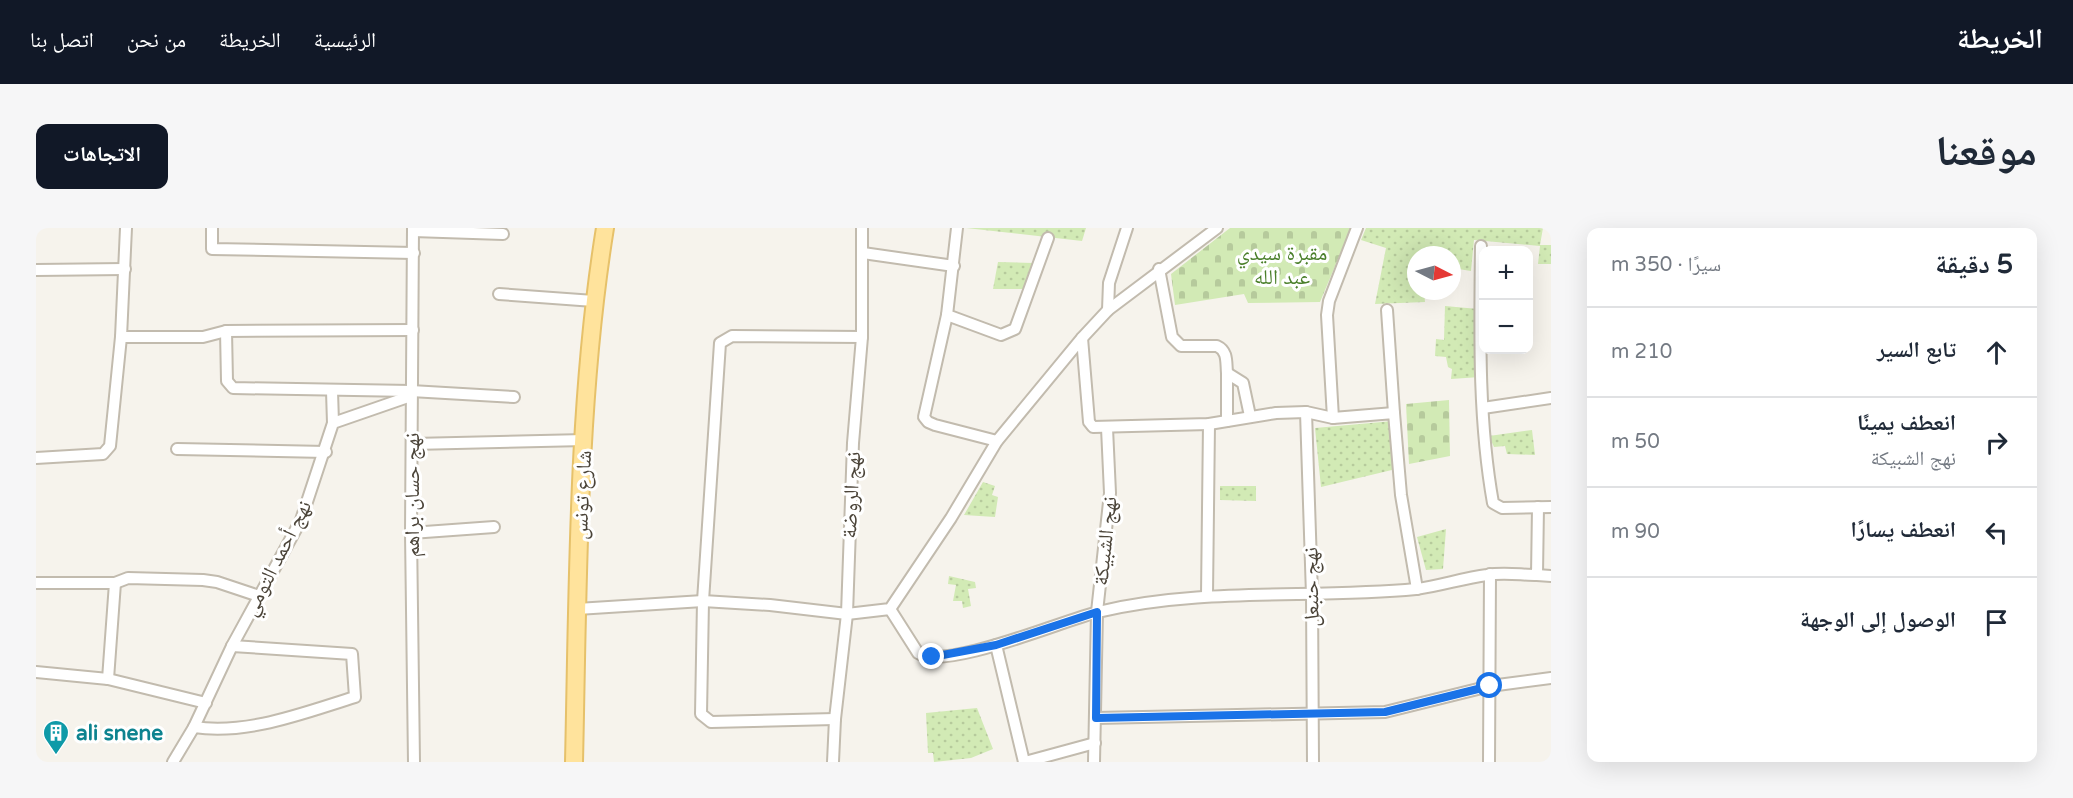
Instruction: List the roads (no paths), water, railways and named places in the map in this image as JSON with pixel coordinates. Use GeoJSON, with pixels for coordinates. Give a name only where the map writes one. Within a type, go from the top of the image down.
{"type":"FeatureCollection","features":[{"type":"Feature","properties":{"kind":"main road","name":"شارع تونس"},"geometry":{"type":"LineString","coordinates":[[574,762],[577,609],[585,440],[594,300],[605,228]]}},
{"type":"Feature","properties":{"kind":"street"},"geometry":{"type":"LineString","coordinates":[[36,458],[103,454],[107,451],[113,432],[121,337],[126,228]]}},
{"type":"Feature","properties":{"kind":"street"},"geometry":{"type":"LineString","coordinates":[[212,228],[212,249],[414,253]]}},
{"type":"Feature","properties":{"kind":"street","name":"نهج الروضة"},"geometry":{"type":"LineString","coordinates":[[833,762],[835,719],[847,614],[853,443],[862,338],[862,228]]}},
{"type":"Feature","properties":{"kind":"street"},"geometry":{"type":"LineString","coordinates":[[957,228],[947,315],[924,417],[935,425],[997,441]]}},
{"type":"Feature","properties":{"kind":"street"},"geometry":{"type":"LineString","coordinates":[[1108,310],[1109,283],[1127,228]]}},
{"type":"Feature","properties":{"kind":"street"},"geometry":{"type":"LineString","coordinates":[[577,609],[703,601],[770,605],[847,614],[890,609],[951,518],[997,441],[1082,338],[1108,310],[1159,269],[1217,228]]}},
{"type":"Feature","properties":{"kind":"street"},"geometry":{"type":"LineString","coordinates":[[1333,418],[1328,326],[1329,301],[1358,228]]}},
{"type":"Feature","properties":{"kind":"street"},"geometry":{"type":"LineString","coordinates":[[413,229],[503,234]]}},
{"type":"Feature","properties":{"kind":"street","name":"نهج حسان براهم"},"geometry":{"type":"LineString","coordinates":[[413,229],[411,533],[414,762]]}},
{"type":"Feature","properties":{"kind":"street"},"geometry":{"type":"LineString","coordinates":[[947,315],[1001,335],[1015,328],[1048,238]]}},
{"type":"Feature","properties":{"kind":"street"},"geometry":{"type":"LineString","coordinates":[[863,253],[954,266]]}},
{"type":"Feature","properties":{"kind":"street"},"geometry":{"type":"LineString","coordinates":[[36,270],[125,269]]}},
{"type":"Feature","properties":{"kind":"street"},"geometry":{"type":"LineString","coordinates":[[1159,269],[1172,337],[1176,344],[1222,348],[1226,354],[1227,421]]}},
{"type":"Feature","properties":{"kind":"street"},"geometry":{"type":"LineString","coordinates":[[498,294],[594,300]]}},
{"type":"Feature","properties":{"kind":"street"},"geometry":{"type":"LineString","coordinates":[[1480,300],[1483,408],[1488,473],[1493,503],[1502,508],[1551,507]]}},
{"type":"Feature","properties":{"kind":"street"},"geometry":{"type":"LineString","coordinates":[[1387,310],[1401,495],[1417,589]]}},
{"type":"Feature","properties":{"kind":"street"},"geometry":{"type":"LineString","coordinates":[[121,337],[203,337],[226,331],[412,330]]}},
{"type":"Feature","properties":{"kind":"street"},"geometry":{"type":"LineString","coordinates":[[226,331],[227,381],[230,387],[514,397]]}},
{"type":"Feature","properties":{"kind":"street"},"geometry":{"type":"LineString","coordinates":[[835,719],[711,722],[701,714],[703,601],[720,343],[732,336],[862,338]]}},
{"type":"Feature","properties":{"kind":"street"},"geometry":{"type":"LineString","coordinates":[[1082,338],[1089,422],[1093,427],[1209,423],[1250,416],[1306,412],[1333,418],[1394,413]]}},
{"type":"Feature","properties":{"kind":"street"},"geometry":{"type":"LineString","coordinates":[[1227,374],[1243,382],[1250,416]]}},
{"type":"Feature","properties":{"kind":"street","name":"نهج أحمد التومي"},"geometry":{"type":"LineString","coordinates":[[173,762],[194,727],[232,646],[301,520],[326,452],[333,423],[332,391]]}},
{"type":"Feature","properties":{"kind":"street"},"geometry":{"type":"LineString","coordinates":[[333,423],[411,394]]}},
{"type":"Feature","properties":{"kind":"street"},"geometry":{"type":"LineString","coordinates":[[1483,408],[1551,398]]}},
{"type":"Feature","properties":{"kind":"street","name":"نهج حنبعل"},"geometry":{"type":"LineString","coordinates":[[1306,412],[1312,595],[1314,715],[1312,762]]}},
{"type":"Feature","properties":{"kind":"street"},"geometry":{"type":"LineString","coordinates":[[1207,595],[1209,423]]}},
{"type":"Feature","properties":{"kind":"street","name":"نهج الشبيكة"},"geometry":{"type":"LineString","coordinates":[[1094,762],[1097,612],[1110,493],[1107,428]]}},
{"type":"Feature","properties":{"kind":"street"},"geometry":{"type":"LineString","coordinates":[[413,444],[585,440]]}},
{"type":"Feature","properties":{"kind":"street"},"geometry":{"type":"LineString","coordinates":[[177,449],[326,452]]}},
{"type":"Feature","properties":{"kind":"street"},"geometry":{"type":"LineString","coordinates":[[1537,575],[1538,507]]}},
{"type":"Feature","properties":{"kind":"street"},"geometry":{"type":"LineString","coordinates":[[411,533],[494,527]]}},
{"type":"Feature","properties":{"kind":"street"},"geometry":{"type":"LineString","coordinates":[[890,609],[922,656],[946,656],[996,645],[1097,612],[1207,595],[1312,595],[1417,589],[1490,574],[1551,576]]}},
{"type":"Feature","properties":{"kind":"street"},"geometry":{"type":"LineString","coordinates":[[1489,762],[1490,574]]}},
{"type":"Feature","properties":{"kind":"street"},"geometry":{"type":"LineString","coordinates":[[36,583],[115,583],[128,578],[217,582],[259,596]]}},
{"type":"Feature","properties":{"kind":"street"},"geometry":{"type":"LineString","coordinates":[[108,679],[115,583]]}},
{"type":"Feature","properties":{"kind":"street"},"geometry":{"type":"LineString","coordinates":[[996,645],[1024,762],[1095,743]]}},
{"type":"Feature","properties":{"kind":"street"},"geometry":{"type":"LineString","coordinates":[[194,727],[212,730],[269,723],[355,697],[352,654],[232,646]]}},
{"type":"Feature","properties":{"kind":"street"},"geometry":{"type":"LineString","coordinates":[[36,672],[108,679],[206,703]]}},
{"type":"Feature","properties":{"kind":"street"},"geometry":{"type":"LineString","coordinates":[[1096,718],[1314,715],[1392,711],[1490,686],[1551,678]]}},
{"type":"Feature","properties":{"kind":"place","name":"ali snene"},"geometry":{"type":"Point","coordinates":[56,756]}},
{"type":"Feature","properties":{"kind":"park label","name":"مقبرة سيدي عبد الله"},"geometry":{"type":"Point","coordinates":[1282,265]}}]}
